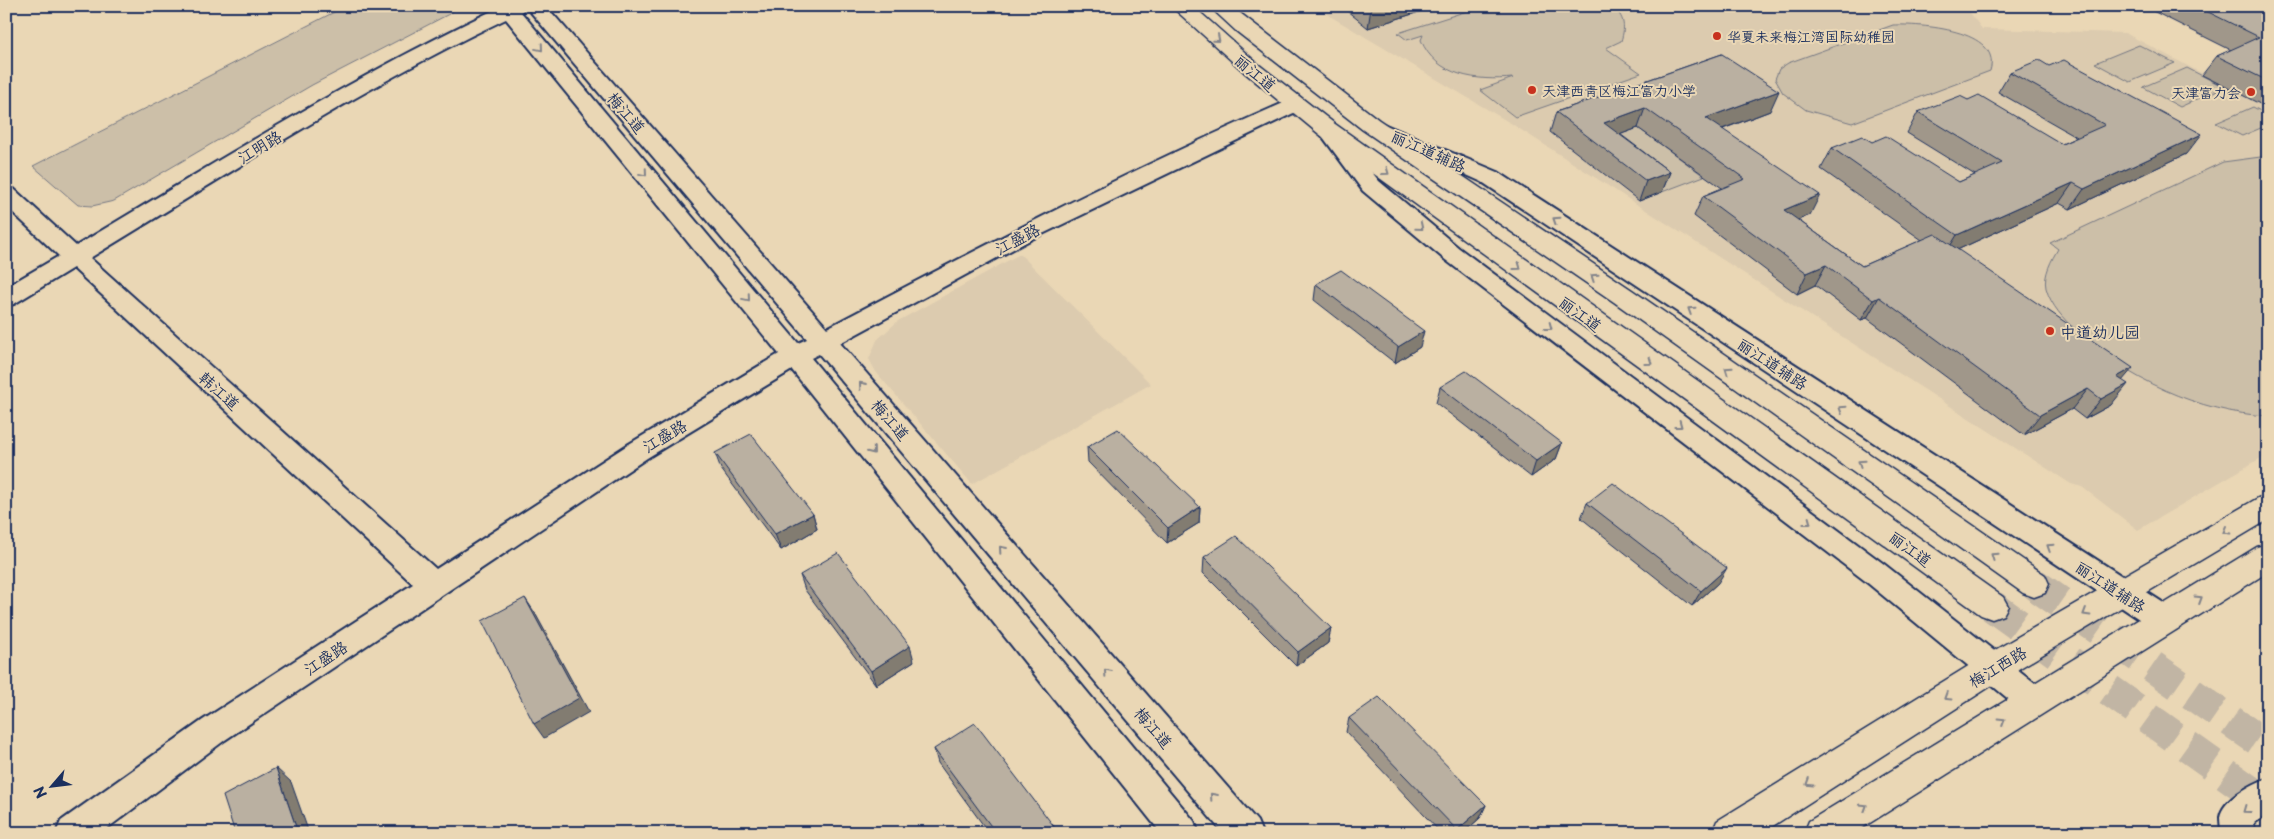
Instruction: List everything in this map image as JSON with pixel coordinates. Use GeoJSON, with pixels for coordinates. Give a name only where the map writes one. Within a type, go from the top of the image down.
{"type":"FeatureCollection","features":[{"type":"Feature","properties":{"kind":"main road","name":"丽江道"},"geometry":{"type":"LineString","coordinates":[[1181,6],[1295,105],[1327,129],[1992,606]]}},
{"type":"Feature","properties":{"kind":"main road","name":"丽江道"},"geometry":{"type":"LineString","coordinates":[[1220,6],[1243,27],[1371,125],[1631,302],[2034,584]]}},
{"type":"Feature","properties":{"kind":"main road","name":"梅江西路"},"geometry":{"type":"LineString","coordinates":[[1730,833],[1994,668],[2268,506]]}},
{"type":"Feature","properties":{"kind":"main road"},"geometry":{"type":"LineString","coordinates":[[1822,833],[2268,556]]}},
{"type":"Feature","properties":{"kind":"street","name":"梅江道"},"geometry":{"type":"LineString","coordinates":[[536,6],[824,340],[1244,833]]}},
{"type":"Feature","properties":{"kind":"street","name":"梅江道"},"geometry":{"type":"LineString","coordinates":[[506,7],[795,356],[1182,833]]}},
{"type":"Feature","properties":{"kind":"street","name":"江明路"},"geometry":{"type":"LineString","coordinates":[[6,282],[70,252],[345,95],[506,7]]}},
{"type":"Feature","properties":{"kind":"street"},"geometry":{"type":"LineString","coordinates":[[2251,8],[2268,10]]}},
{"type":"Feature","properties":{"kind":"street"},"geometry":{"type":"LineString","coordinates":[[2251,8],[2268,22]]}},
{"type":"Feature","properties":{"kind":"street","name":"江盛路"},"geometry":{"type":"LineString","coordinates":[[73,833],[214,730],[638,451],[795,356],[1022,235],[1247,126],[1295,105]]}},
{"type":"Feature","properties":{"kind":"street","name":"丽江道辅路"},"geometry":{"type":"LineString","coordinates":[[1371,125],[1490,177],[2120,593],[2165,620]]}},
{"type":"Feature","properties":{"kind":"street"},"geometry":{"type":"LineString","coordinates":[[1327,129],[1371,186],[1451,253],[1874,572],[2034,701]]}},
{"type":"Feature","properties":{"kind":"street","name":"韩江道"},"geometry":{"type":"LineString","coordinates":[[6,194],[434,586]]}},
{"type":"Feature","properties":{"kind":"street","name":"江明路"},"geometry":{"type":"LineString","coordinates":[[6,298],[70,252]]}},
{"type":"Feature","properties":{"kind":"street"},"geometry":{"type":"LineString","coordinates":[[2238,833],[2237,816],[2268,794]]}},
{"type":"Feature","properties":{"kind":"shaded area"},"geometry":{"type":"Polygon","coordinates":[[[346,6],[460,6],[449,14],[312,85],[114,201],[92,206],[78,205],[33,166],[346,6]]]}},
{"type":"Feature","properties":{"kind":"shaded area","name":"中道幼儿园"},"geometry":{"type":"Polygon","coordinates":[[[1313,6],[1870,6],[1920,12],[1920,6],[1965,6],[1982,29],[2125,33],[2268,108],[2268,454],[2138,530],[2082,487],[2071,484],[1512,124],[1313,6]]]}},
{"type":"Feature","properties":{"kind":"shaded area","name":"天津西青区梅江富力小学"},"geometry":{"type":"Polygon","coordinates":[[[1483,6],[1610,6],[1621,17],[1623,30],[1621,41],[1606,48],[1641,73],[1515,117],[1480,90],[1513,78],[1486,79],[1460,74],[1447,69],[1428,52],[1421,40],[1423,35],[1407,40],[1398,33],[1483,6]]]}},
{"type":"Feature","properties":{"kind":"shaded area"},"geometry":{"type":"Polygon","coordinates":[[[1893,25],[1939,28],[1972,38],[1984,46],[1991,57],[1990,71],[1852,123],[1806,110],[1783,93],[1775,79],[1779,69],[1788,63],[1893,25]]]}},
{"type":"Feature","properties":{"kind":"shaded area"},"geometry":{"type":"Polygon","coordinates":[[[2139,45],[2175,63],[2130,82],[2095,63],[2139,45]]]}},
{"type":"Feature","properties":{"kind":"shaded area"},"geometry":{"type":"Polygon","coordinates":[[[2187,68],[2224,87],[2180,107],[2143,87],[2187,68]]]}},
{"type":"Feature","properties":{"kind":"shaded area"},"geometry":{"type":"Polygon","coordinates":[[[2253,107],[2268,115],[2268,125],[2242,136],[2216,123],[2253,107]]]}},
{"type":"Feature","properties":{"kind":"shaded area"},"geometry":{"type":"Polygon","coordinates":[[[1638,128],[1704,176],[1662,192],[1597,143],[1638,128]]]}},
{"type":"Feature","properties":{"kind":"shaded area"},"geometry":{"type":"Polygon","coordinates":[[[2268,156],[2268,416],[2216,408],[2164,390],[2116,364],[2076,331],[2058,312],[2048,295],[2045,283],[2051,262],[2058,249],[2050,243],[2223,162],[2268,156]]]}},
{"type":"Feature","properties":{"kind":"shaded area"},"geometry":{"type":"Polygon","coordinates":[[[1020,254],[1151,384],[972,484],[876,372],[869,359],[877,340],[898,321],[1020,254]]]}},
{"type":"Feature","properties":{"kind":"building"},"geometry":{"type":"Polygon","coordinates":[[[2196,6],[2249,6],[2268,15],[2268,81],[2217,56],[2259,37],[2196,6]]]}},
{"type":"Feature","properties":{"kind":"building"},"geometry":{"type":"Polygon","coordinates":[[[1722,54],[1779,91],[1706,118],[1820,195],[1784,210],[1862,266],[1935,234],[2133,368],[2117,377],[2128,384],[2101,399],[2088,389],[2040,415],[1879,297],[1873,300],[1826,265],[1807,273],[1703,196],[1745,179],[1645,108],[1604,123],[1670,172],[1646,181],[1556,112],[1722,54]]]}},
{"type":"Feature","properties":{"kind":"building"},"geometry":{"type":"Polygon","coordinates":[[[2039,60],[2049,66],[2064,60],[2202,134],[2084,189],[2073,183],[1957,235],[1832,148],[1862,136],[1872,142],[1886,136],[1959,182],[2002,163],[1918,112],[1960,96],[1968,100],[1979,95],[2062,144],[2105,125],[2010,72],[2039,60]]]}},
{"type":"Feature","properties":{"kind":"building"},"geometry":{"type":"Polygon","coordinates":[[[1341,270],[1424,331],[1398,347],[1316,284],[1341,270]]]}},
{"type":"Feature","properties":{"kind":"building"},"geometry":{"type":"Polygon","coordinates":[[[1466,371],[1562,443],[1536,461],[1440,387],[1466,371]]]}},
{"type":"Feature","properties":{"kind":"building"},"geometry":{"type":"Polygon","coordinates":[[[1118,429],[1200,507],[1168,528],[1087,447],[1118,429]]]}},
{"type":"Feature","properties":{"kind":"building"},"geometry":{"type":"Polygon","coordinates":[[[751,434],[813,514],[775,534],[715,453],[751,434]]]}},
{"type":"Feature","properties":{"kind":"building"},"geometry":{"type":"Polygon","coordinates":[[[1613,483],[1727,568],[1701,591],[1587,503],[1613,483]]]}},
{"type":"Feature","properties":{"kind":"building"},"geometry":{"type":"Polygon","coordinates":[[[1236,536],[1331,628],[1298,652],[1204,557],[1236,536]]]}},
{"type":"Feature","properties":{"kind":"building"},"geometry":{"type":"Polygon","coordinates":[[[838,553],[910,646],[871,671],[800,575],[838,553]]]}},
{"type":"Feature","properties":{"kind":"building"},"geometry":{"type":"Polygon","coordinates":[[[525,598],[579,698],[534,724],[482,621],[525,598]]]}},
{"type":"Feature","properties":{"kind":"building"},"geometry":{"type":"Polygon","coordinates":[[[1379,697],[1486,805],[1457,830],[1349,718],[1379,697]]]}},
{"type":"Feature","properties":{"kind":"building"},"geometry":{"type":"Polygon","coordinates":[[[975,723],[1059,833],[996,833],[934,749],[975,723]]]}},
{"type":"Feature","properties":{"kind":"building"},"geometry":{"type":"Polygon","coordinates":[[[276,768],[298,833],[235,833],[223,796],[276,768]]]}},
{"type":"Feature","properties":{"kind":"tunnel"},"geometry":{"type":"LineString","coordinates":[[2034,584],[2268,747]]}},
{"type":"Feature","properties":{"kind":"tunnel"},"geometry":{"type":"LineString","coordinates":[[1992,606],[2268,804]]}},
{"type":"Feature","properties":{"kind":"place","name":"华夏未来梅江湾国际幼稚园"},"geometry":{"type":"Point","coordinates":[1717,36]}},
{"type":"Feature","properties":{"kind":"place","name":"天津西青区梅江富力小学"},"geometry":{"type":"Point","coordinates":[1532,90]}},
{"type":"Feature","properties":{"kind":"place","name":"天津富力会"},"geometry":{"type":"Point","coordinates":[2251,92]}},
{"type":"Feature","properties":{"kind":"place","name":"中道幼儿园"},"geometry":{"type":"Point","coordinates":[2050,331]}}]}
